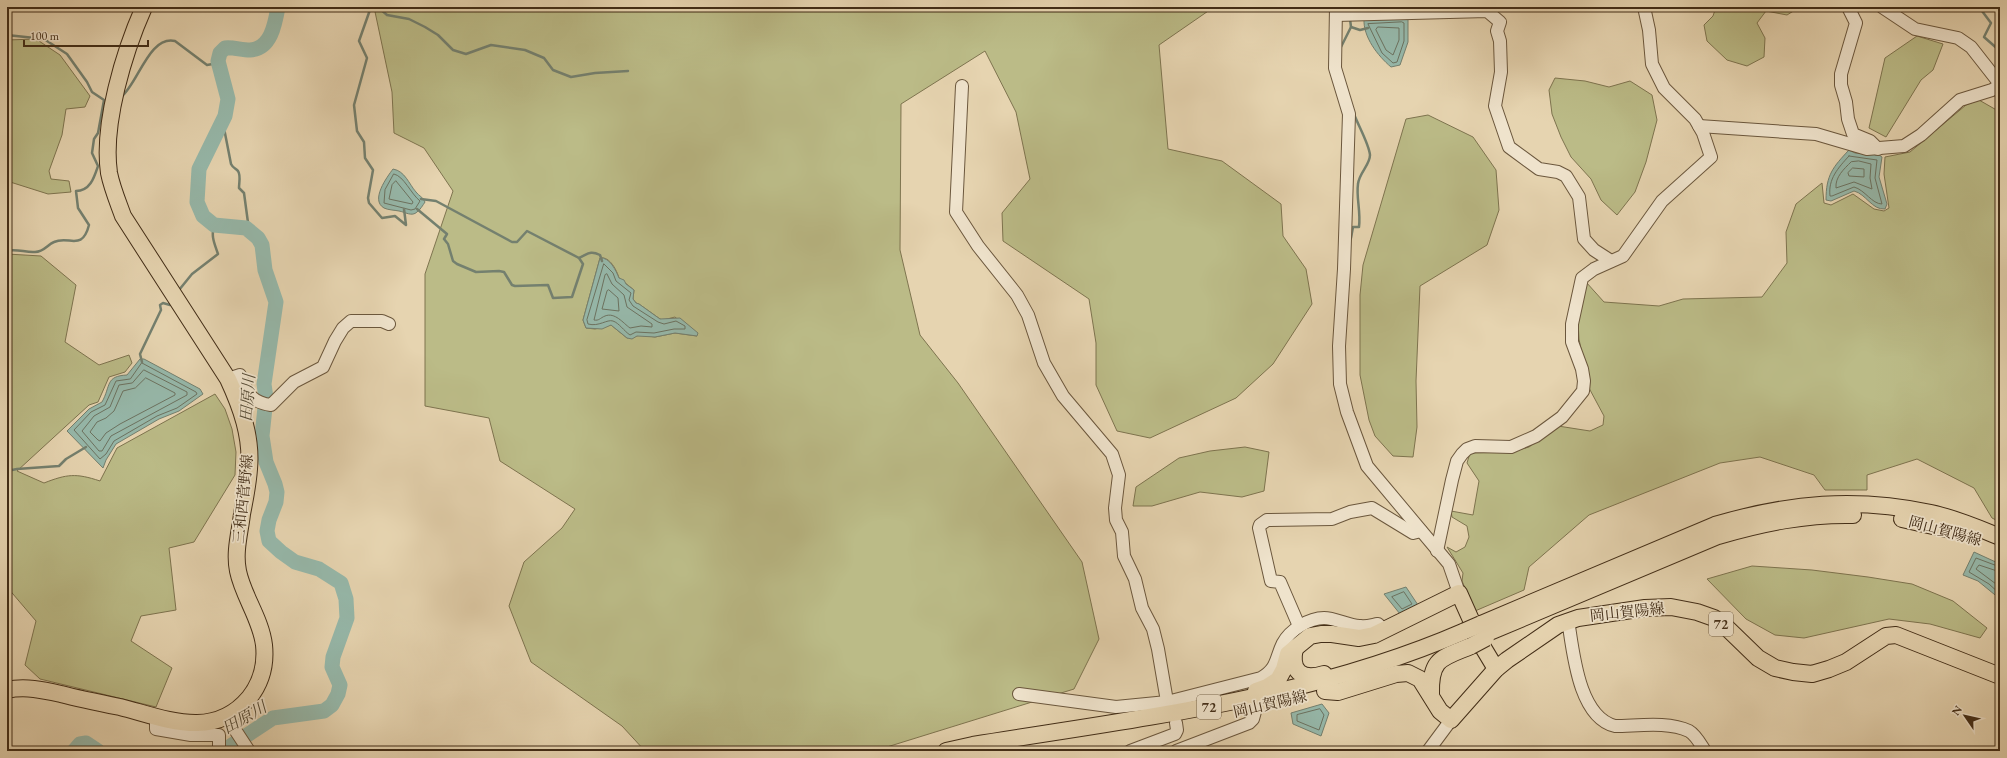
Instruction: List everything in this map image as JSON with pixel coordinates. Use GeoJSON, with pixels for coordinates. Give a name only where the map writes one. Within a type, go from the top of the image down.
{"type":"FeatureCollection","features":[{"type":"Feature","properties":{"kind":"main road","name":"三和西菅野線"},"geometry":{"type":"LineString","coordinates":[[7,690],[18,688],[43,690],[181,723],[199,724],[218,720],[237,710],[253,694],[259,682],[264,661],[264,643],[238,570],[237,550],[249,469],[247,434],[240,405],[228,379],[130,228],[114,193],[111,179],[108,149],[116,95],[129,46],[144,7]]}},
{"type":"Feature","properties":{"kind":"main road","name":"岡山賀陽線"},"geometry":{"type":"LineString","coordinates":[[1173,712],[1256,708],[1325,691],[1386,672],[1469,640],[1716,525],[1753,514],[1794,506],[1862,503],[1932,513],[2000,537]]}},
{"type":"Feature","properties":{"kind":"main road","name":"岡山賀陽線"},"geometry":{"type":"LineString","coordinates":[[1484,632],[1502,627],[1718,536],[1796,518],[1835,514],[1891,517],[1930,524],[1965,534],[2000,547]]}},
{"type":"Feature","properties":{"kind":"main road","name":"岡山賀陽線"},"geometry":{"type":"LineString","coordinates":[[1002,751],[1173,712],[1217,698],[1267,687],[1278,680],[1284,669],[1288,654],[1310,636],[1321,634],[1359,638],[1374,634],[1459,593]]}},
{"type":"Feature","properties":{"kind":"main road"},"geometry":{"type":"LineString","coordinates":[[1459,593],[1484,649],[1496,669]]}},
{"type":"Feature","properties":{"kind":"main road","name":"岡山賀陽線"},"geometry":{"type":"LineString","coordinates":[[1325,691],[1338,692],[1396,674],[1408,673],[1420,679],[1431,694],[1440,711],[1451,720],[1496,669],[1558,625],[1568,620],[1645,608],[1671,607],[1697,612],[1714,618],[1726,627],[1758,658],[1774,668],[1793,672],[1812,674],[1829,669],[1846,662],[1886,636],[1896,635],[2000,676]]}},
{"type":"Feature","properties":{"kind":"main road","name":"岡山賀陽線"},"geometry":{"type":"LineString","coordinates":[[946,751],[973,745],[1173,712],[1289,690],[1408,654],[1469,640]]}},
{"type":"Feature","properties":{"kind":"main road","name":"岡山賀陽線"},"geometry":{"type":"LineString","coordinates":[[1431,694],[1432,671],[1444,658],[1469,640]]}},
{"type":"Feature","properties":{"kind":"main road","name":"岡山賀陽線"},"geometry":{"type":"LineString","coordinates":[[1295,648],[1294,665],[1296,670],[1305,676],[1318,676],[1386,655],[1408,654]]}},
{"type":"Feature","properties":{"kind":"street"},"geometry":{"type":"LineString","coordinates":[[1437,551],[1452,480],[1457,461],[1462,454],[1467,449],[1475,446],[1511,447],[1530,440],[1562,417],[1583,391],[1584,381],[1582,369],[1572,342],[1572,324],[1582,278],[1588,273],[1623,256],[1662,201],[1711,157],[1703,133],[1695,119],[1664,88],[1652,64],[1649,30],[1644,7]]}},
{"type":"Feature","properties":{"kind":"street"},"geometry":{"type":"LineString","coordinates":[[1848,7],[1856,24],[1841,74],[1841,85],[1846,102],[1848,119],[1853,134],[1870,140],[1878,148]]}},
{"type":"Feature","properties":{"kind":"street"},"geometry":{"type":"LineString","coordinates":[[1699,126],[1816,134],[1866,149],[1904,146],[1921,135],[1960,100],[1992,90],[2000,84],[1971,47],[1958,38],[1915,29],[1882,7]]}},
{"type":"Feature","properties":{"kind":"street"},"geometry":{"type":"LineString","coordinates":[[1459,593],[1449,564],[1367,466],[1347,412],[1340,384],[1339,346],[1344,269],[1349,114],[1335,68],[1336,11],[1487,11],[1500,22],[1497,31],[1500,41],[1501,72],[1495,106],[1509,147],[1539,169],[1558,172],[1566,176],[1579,197],[1584,239],[1594,250],[1611,261]]}},
{"type":"Feature","properties":{"kind":"street"},"geometry":{"type":"LineString","coordinates":[[962,86],[956,212],[978,246],[1017,295],[1028,315],[1044,362],[1063,396],[1112,454],[1119,475],[1115,508],[1116,520],[1122,532],[1124,556],[1135,579],[1142,608],[1153,629],[1177,730],[1175,734],[1130,751]]}},
{"type":"Feature","properties":{"kind":"street"},"geometry":{"type":"LineString","coordinates":[[228,379],[240,375],[250,396],[266,404],[294,382],[322,367],[335,340],[351,321],[382,321],[389,324]]}},
{"type":"Feature","properties":{"kind":"street"},"geometry":{"type":"LineString","coordinates":[[1299,626],[1280,582],[1271,581],[1259,528],[1260,525],[1267,520],[1332,520],[1350,512],[1372,508],[1413,533],[1421,531]]}},
{"type":"Feature","properties":{"kind":"street"},"geometry":{"type":"LineString","coordinates":[[1019,694],[1116,707],[1173,712],[1261,678],[1270,673],[1276,664],[1283,643],[1299,626],[1323,618],[1359,626],[1378,624],[1384,630]]}},
{"type":"Feature","properties":{"kind":"street"},"geometry":{"type":"LineString","coordinates":[[1568,620],[1578,676],[1585,696],[1599,717],[1607,724],[1614,726],[1667,726],[1691,732],[1705,751]]}},
{"type":"Feature","properties":{"kind":"street"},"geometry":{"type":"LineString","coordinates":[[1176,751],[1249,723],[1253,719],[1256,708]]}},
{"type":"Feature","properties":{"kind":"street"},"geometry":{"type":"LineString","coordinates":[[226,716],[247,749]]}},
{"type":"Feature","properties":{"kind":"street"},"geometry":{"type":"LineString","coordinates":[[156,717],[156,729],[191,735],[219,735],[219,749]]}},
{"type":"Feature","properties":{"kind":"street"},"geometry":{"type":"LineString","coordinates":[[1428,751],[1451,720]]}},
{"type":"Feature","properties":{"kind":"green space"},"geometry":{"type":"Polygon","coordinates":[[[374,7],[1214,7],[1159,45],[1168,149],[1222,161],[1281,204],[1283,236],[1306,269],[1312,304],[1273,364],[1236,398],[1150,438],[1117,431],[1096,385],[1096,343],[1089,299],[1003,241],[1002,213],[1030,179],[1016,112],[985,51],[901,104],[900,250],[920,335],[958,383],[1082,562],[1099,639],[1074,689],[874,751],[645,751],[622,726],[531,662],[509,606],[524,562],[562,528],[575,509],[500,461],[489,418],[425,406],[425,274],[453,191],[424,148],[394,133],[392,92],[374,7]],[[600,258],[583,320],[586,328],[595,329],[611,325],[627,338],[641,335],[655,337],[675,333],[697,336],[675,317],[663,320],[660,319],[636,303],[633,299],[634,290],[619,278],[610,262],[604,258],[600,258]]]}},
{"type":"Feature","properties":{"kind":"green space"},"geometry":{"type":"Polygon","coordinates":[[[1716,7],[1800,7],[1787,15],[1766,11],[1757,23],[1765,38],[1764,57],[1747,66],[1727,60],[1707,41],[1704,25],[1713,16],[1716,7]]]}},
{"type":"Feature","properties":{"kind":"green space"},"geometry":{"type":"Polygon","coordinates":[[[1917,36],[1943,44],[1933,70],[1921,80],[1886,137],[1869,128],[1885,58],[1917,36]]]}},
{"type":"Feature","properties":{"kind":"green space"},"geometry":{"type":"Polygon","coordinates":[[[36,39],[60,55],[90,96],[85,107],[66,109],[62,135],[49,171],[51,179],[69,181],[71,192],[48,194],[7,181],[7,40],[36,39]]]}},
{"type":"Feature","properties":{"kind":"green space"},"geometry":{"type":"Polygon","coordinates":[[[1555,78],[1585,81],[1609,87],[1630,81],[1652,95],[1657,120],[1646,162],[1635,192],[1617,215],[1601,200],[1591,179],[1571,157],[1561,137],[1552,114],[1549,90],[1555,78]]]}},
{"type":"Feature","properties":{"kind":"green space"},"geometry":{"type":"Polygon","coordinates":[[[1979,100],[2000,112],[2000,522],[1992,518],[1974,488],[1917,459],[1867,475],[1867,490],[1825,490],[1814,475],[1760,457],[1720,463],[1589,515],[1529,567],[1524,590],[1475,611],[1462,581],[1463,573],[1447,547],[1456,552],[1465,547],[1469,537],[1467,526],[1452,517],[1451,511],[1473,515],[1479,481],[1467,463],[1470,453],[1512,452],[1529,447],[1558,426],[1590,431],[1603,425],[1604,416],[1589,388],[1579,339],[1578,321],[1586,282],[1604,302],[1659,306],[1683,299],[1762,297],[1787,263],[1786,232],[1796,204],[1822,183],[1824,203],[1831,205],[1853,194],[1874,209],[1884,211],[1889,208],[1884,174],[1885,157],[1910,152],[1966,105],[1979,100]]]}},
{"type":"Feature","properties":{"kind":"green space"},"geometry":{"type":"Polygon","coordinates":[[[1428,115],[1473,137],[1496,170],[1499,210],[1487,245],[1420,286],[1416,381],[1417,427],[1413,457],[1393,456],[1375,436],[1369,420],[1360,375],[1360,295],[1363,265],[1406,119],[1428,115]]]}},
{"type":"Feature","properties":{"kind":"green space"},"geometry":{"type":"Polygon","coordinates":[[[7,254],[41,256],[76,285],[65,342],[99,365],[129,355],[132,363],[125,372],[109,377],[98,402],[89,405],[17,471],[44,483],[65,476],[78,476],[100,481],[117,448],[215,394],[225,409],[232,429],[236,452],[235,475],[194,542],[169,548],[176,610],[141,616],[131,641],[172,668],[156,707],[40,679],[25,665],[36,621],[7,587],[7,254]]]}},
{"type":"Feature","properties":{"kind":"green space"},"geometry":{"type":"Polygon","coordinates":[[[1245,447],[1269,452],[1264,491],[1242,497],[1200,492],[1152,506],[1133,506],[1136,487],[1179,458],[1210,451],[1245,447]]]}},
{"type":"Feature","properties":{"kind":"green space"},"geometry":{"type":"Polygon","coordinates":[[[1752,566],[1812,570],[1912,584],[1953,601],[1987,628],[1980,638],[1930,624],[1889,619],[1804,638],[1775,635],[1746,619],[1707,579],[1752,566]]]}},
{"type":"Feature","properties":{"kind":"water"},"geometry":{"type":"Polygon","coordinates":[[[1408,17],[1408,42],[1400,65],[1391,67],[1372,46],[1366,33],[1364,19],[1408,17]]]}},
{"type":"Feature","properties":{"kind":"water"},"geometry":{"type":"Polygon","coordinates":[[[1849,150],[1855,153],[1879,155],[1882,157],[1879,177],[1887,204],[1885,209],[1876,207],[1862,195],[1854,191],[1831,201],[1826,200],[1826,191],[1829,178],[1839,161],[1849,150]]]}},
{"type":"Feature","properties":{"kind":"water"},"geometry":{"type":"Polygon","coordinates":[[[393,169],[404,175],[425,202],[419,210],[413,214],[387,209],[380,204],[379,194],[381,188],[393,169]]]}},
{"type":"Feature","properties":{"kind":"water"},"geometry":{"type":"Polygon","coordinates":[[[600,258],[604,258],[610,262],[619,278],[624,280],[626,284],[634,290],[633,299],[636,303],[660,319],[680,318],[698,333],[697,336],[675,333],[655,337],[637,336],[632,339],[627,338],[611,325],[602,329],[586,328],[583,320],[600,258]]]}},
{"type":"Feature","properties":{"kind":"water"},"geometry":{"type":"Polygon","coordinates":[[[140,359],[144,359],[200,389],[203,394],[179,411],[159,419],[116,444],[103,468],[67,431],[89,409],[102,402],[110,383],[115,377],[127,375],[140,359]]]}},
{"type":"Feature","properties":{"kind":"water"},"geometry":{"type":"Polygon","coordinates":[[[1974,552],[2000,564],[2000,599],[1978,581],[1963,575],[1974,552]]]}},
{"type":"Feature","properties":{"kind":"water"},"geometry":{"type":"Polygon","coordinates":[[[1406,587],[1418,605],[1400,614],[1384,594],[1406,587]]]}},
{"type":"Feature","properties":{"kind":"water"},"geometry":{"type":"Polygon","coordinates":[[[1322,704],[1329,713],[1321,736],[1293,724],[1291,713],[1322,704]]]}},
{"type":"Feature","properties":{"kind":"waterway","name":"田原川"},"geometry":{"type":"LineString","coordinates":[[217,751],[226,749],[273,718],[324,711],[332,705],[338,694],[340,685],[332,667],[333,657],[347,618],[346,599],[341,583],[319,569],[295,562],[269,541],[267,531],[269,520],[276,502],[277,492],[266,462],[262,436],[266,398],[264,384],[276,302],[265,270],[262,245],[258,238],[246,228],[214,225],[203,216],[197,202],[199,169],[225,116],[228,99],[218,61],[220,53],[225,48],[250,50],[257,49],[263,45],[271,34],[278,7]]}},
{"type":"Feature","properties":{"kind":"waterway"},"geometry":{"type":"LineString","coordinates":[[371,7],[359,41],[367,58],[354,105],[357,131],[364,142],[365,158],[373,170],[368,198],[369,203],[382,218],[395,216],[406,225],[404,209]]}},
{"type":"Feature","properties":{"kind":"waterway"},"geometry":{"type":"LineString","coordinates":[[378,7],[387,15],[409,19],[425,27],[438,35],[453,50],[466,54],[491,45],[525,50],[544,58],[553,70],[571,77],[595,73],[628,71]]}},
{"type":"Feature","properties":{"kind":"waterway"},"geometry":{"type":"LineString","coordinates":[[1979,7],[1991,23],[1984,37],[2000,51]]}},
{"type":"Feature","properties":{"kind":"waterway"},"geometry":{"type":"LineString","coordinates":[[1340,49],[1351,27],[1350,19]]}},
{"type":"Feature","properties":{"kind":"waterway"},"geometry":{"type":"LineString","coordinates":[[1351,27],[1360,30],[1368,28]]}},
{"type":"Feature","properties":{"kind":"waterway"},"geometry":{"type":"LineString","coordinates":[[7,35],[44,39],[67,54],[87,82],[92,92],[104,100],[98,133],[94,139],[92,153],[98,166],[91,183],[85,189],[76,191],[78,208],[89,225],[83,238],[74,241],[60,240],[38,252],[14,250],[7,251]]}},
{"type":"Feature","properties":{"kind":"waterway"},"geometry":{"type":"LineString","coordinates":[[121,97],[127,91],[151,53],[158,45],[166,41],[175,41],[207,65],[218,63]]}},
{"type":"Feature","properties":{"kind":"waterway"},"geometry":{"type":"LineString","coordinates":[[1351,238],[1353,227],[1359,227],[1358,184],[1360,176],[1370,159],[1366,140],[1354,114]]}},
{"type":"Feature","properties":{"kind":"waterway"},"geometry":{"type":"LineString","coordinates":[[223,123],[231,164],[239,173],[239,188],[244,193],[249,230]]}},
{"type":"Feature","properties":{"kind":"waterway"},"geometry":{"type":"LineString","coordinates":[[421,199],[436,201],[512,242],[517,242],[527,231],[579,258],[589,253],[594,253],[600,255],[602,261]]}},
{"type":"Feature","properties":{"kind":"waterway"},"geometry":{"type":"LineString","coordinates":[[417,209],[447,234],[444,239],[448,244],[453,261],[457,264],[476,272],[504,272],[512,285],[515,286],[548,285],[553,298],[572,297],[583,264],[579,258]]}},
{"type":"Feature","properties":{"kind":"waterway"},"geometry":{"type":"LineString","coordinates":[[179,290],[192,274],[218,254],[213,236],[214,225]]}},
{"type":"Feature","properties":{"kind":"waterway"},"geometry":{"type":"LineString","coordinates":[[142,362],[140,354],[161,310],[160,305],[163,303],[170,305]]}},
{"type":"Feature","properties":{"kind":"waterway"},"geometry":{"type":"LineString","coordinates":[[7,471],[59,466],[66,459],[86,447]]}},
{"type":"Feature","properties":{"kind":"waterway","name":"田原川"},"geometry":{"type":"LineString","coordinates":[[74,751],[80,744],[86,743],[98,751]]}}]}
